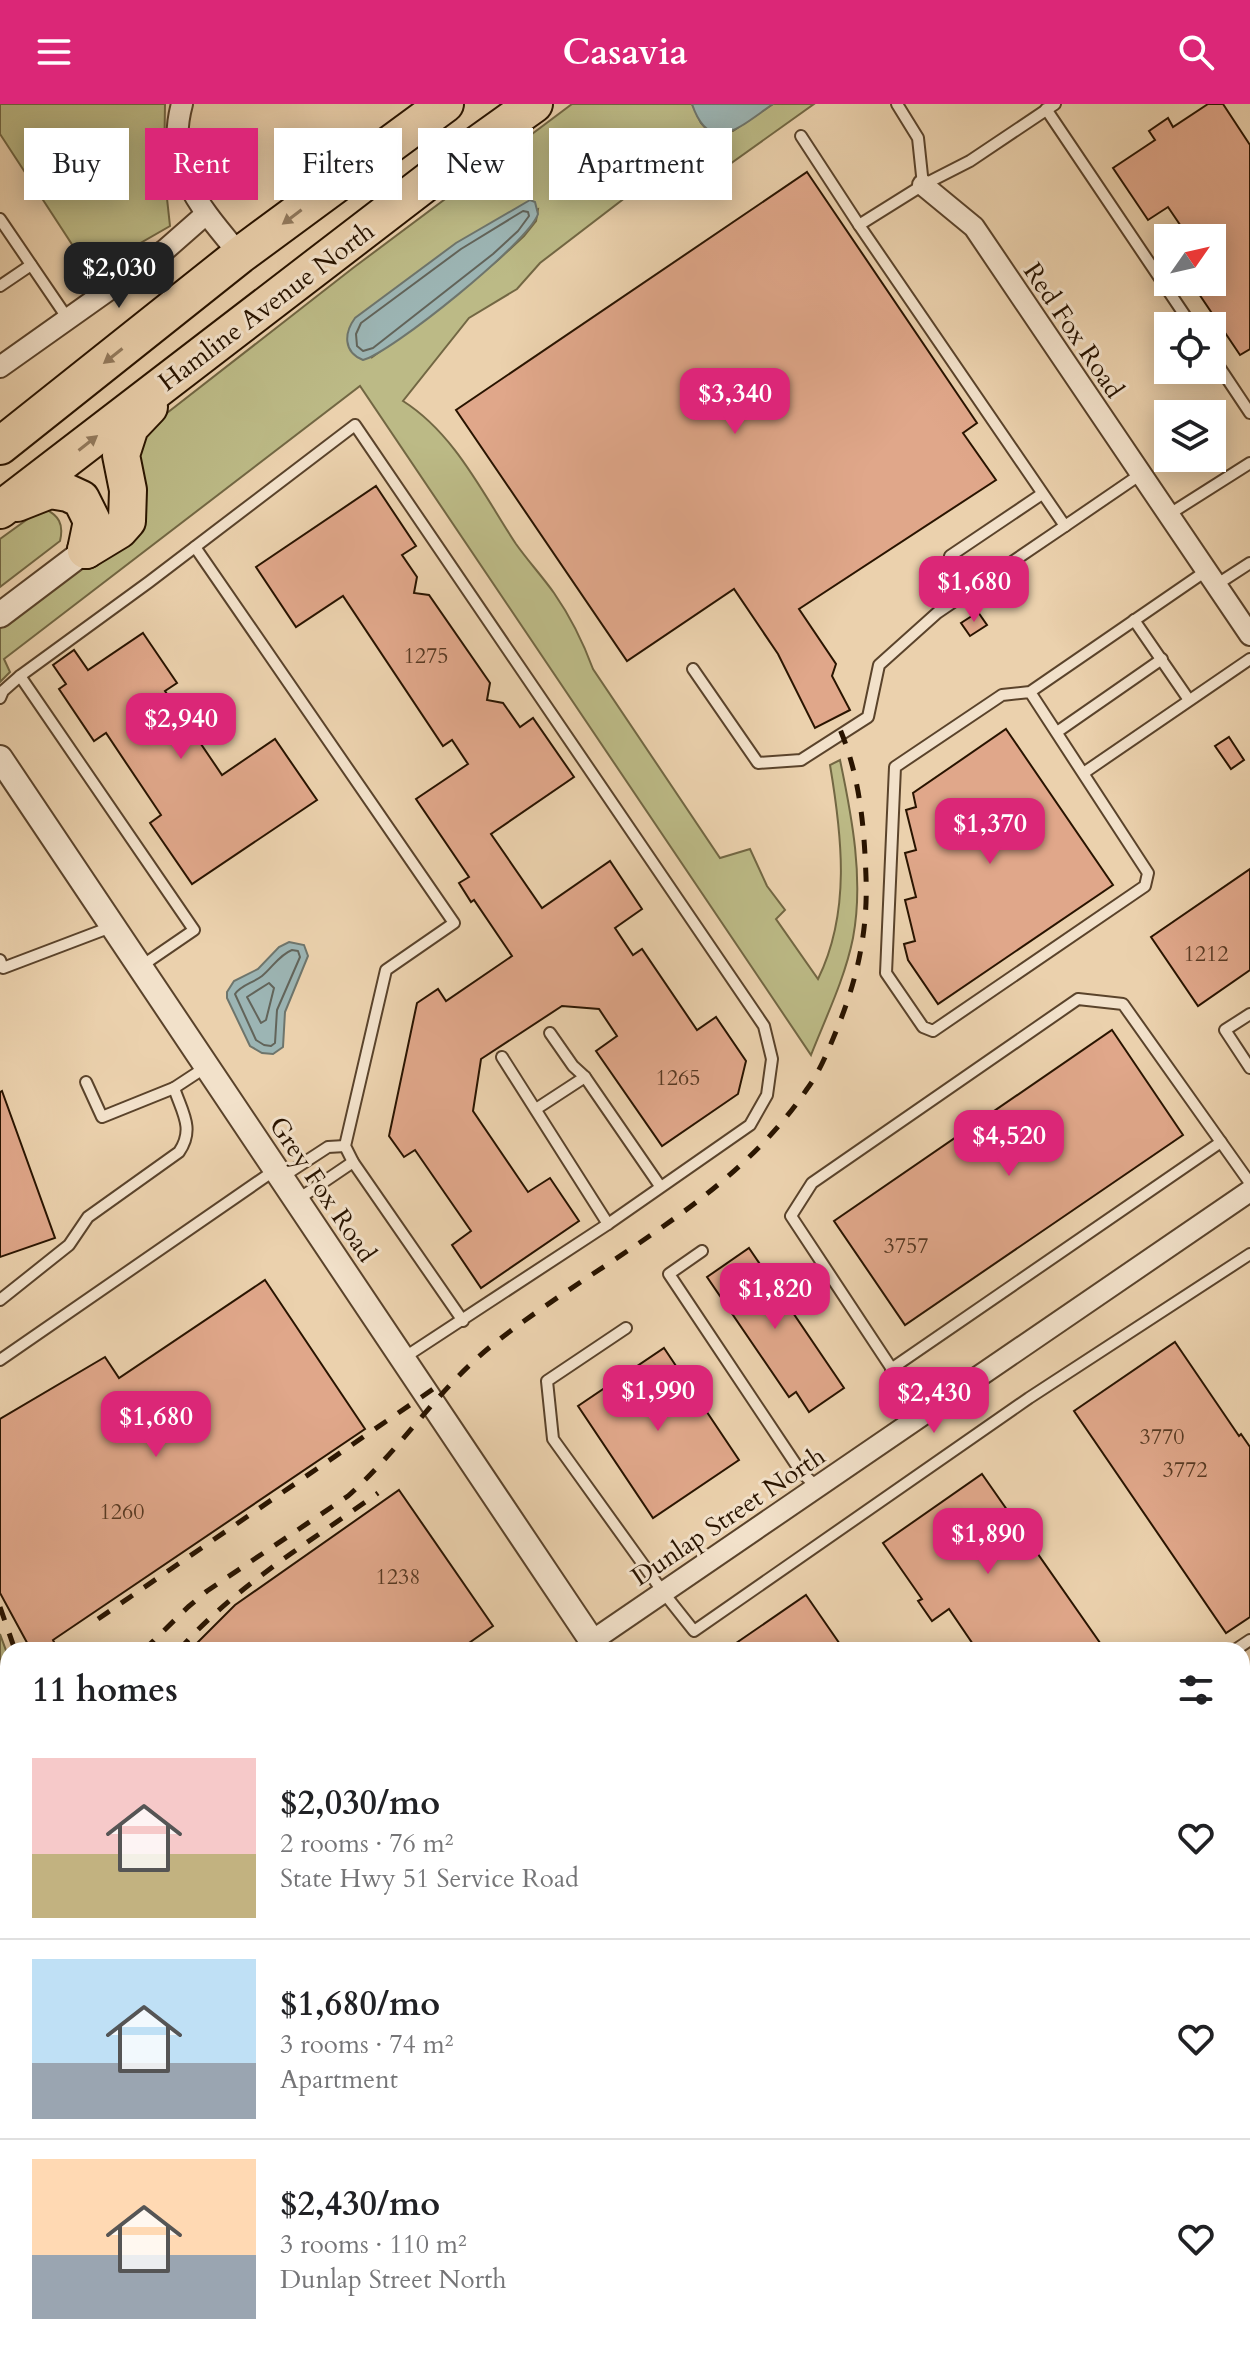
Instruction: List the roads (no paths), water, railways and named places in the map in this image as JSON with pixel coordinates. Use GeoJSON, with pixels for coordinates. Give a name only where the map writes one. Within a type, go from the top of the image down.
{"type":"FeatureCollection","features":[{"type":"Feature","properties":{"kind":"highway","name":"Hamline Avenue North"},"geometry":{"type":"LineString","coordinates":[[0,446],[240,255],[445,104]]}},
{"type":"Feature","properties":{"kind":"highway","name":"Hamline Avenue North"},"geometry":{"type":"LineString","coordinates":[[2,509],[453,162],[534,104]]}},
{"type":"Feature","properties":{"kind":"highway"},"geometry":{"type":"LineString","coordinates":[[86,550],[119,530],[127,521],[128,490],[121,455],[124,441],[130,427],[188,365]]}},
{"type":"Feature","properties":{"kind":"highway"},"geometry":{"type":"LineString","coordinates":[[2,509],[50,490],[81,499],[92,521],[86,550]]}},
{"type":"Feature","properties":{"kind":"street"},"geometry":{"type":"LineString","coordinates":[[182,104],[178,140],[191,193],[240,255]]}},
{"type":"Feature","properties":{"kind":"street","name":"Red Fox Road"},"geometry":{"type":"LineString","coordinates":[[923,185],[974,227],[1250,635]]}},
{"type":"Feature","properties":{"kind":"street"},"geometry":{"type":"LineString","coordinates":[[0,367],[165,250],[206,214]]}},
{"type":"Feature","properties":{"kind":"street"},"geometry":{"type":"LineString","coordinates":[[0,615],[86,550]]}},
{"type":"Feature","properties":{"kind":"street","name":"Grey Fox Road"},"geometry":{"type":"LineString","coordinates":[[0,758],[297,1200],[587,1642]]}},
{"type":"Feature","properties":{"kind":"street","name":"Dunlap Street North"},"geometry":{"type":"LineString","coordinates":[[597,1642],[663,1592],[1250,1191]]}},
{"type":"Feature","properties":{"kind":"lane"},"geometry":{"type":"LineString","coordinates":[[897,104],[918,138],[923,185]]}},
{"type":"Feature","properties":{"kind":"lane"},"geometry":{"type":"LineString","coordinates":[[859,225],[923,185],[970,161],[1050,107],[1183,312]]}},
{"type":"Feature","properties":{"kind":"lane"},"geometry":{"type":"LineString","coordinates":[[801,136],[1065,526]]}},
{"type":"Feature","properties":{"kind":"lane"},"geometry":{"type":"LineString","coordinates":[[0,219],[68,319]]}},
{"type":"Feature","properties":{"kind":"lane"},"geometry":{"type":"LineString","coordinates":[[0,286],[31,265]]}},
{"type":"Feature","properties":{"kind":"lane"},"geometry":{"type":"LineString","coordinates":[[1226,377],[1250,413]]}},
{"type":"Feature","properties":{"kind":"lane"},"geometry":{"type":"LineString","coordinates":[[0,698],[3,691],[20,676],[355,425],[764,1026],[772,1059],[767,1095],[750,1125],[715,1152],[402,1360]]}},
{"type":"Feature","properties":{"kind":"lane"},"geometry":{"type":"LineString","coordinates":[[1168,515],[1250,463]]}},
{"type":"Feature","properties":{"kind":"lane"},"geometry":{"type":"LineString","coordinates":[[693,669],[758,763],[801,760],[868,717],[879,665],[937,613],[1141,474]]}},
{"type":"Feature","properties":{"kind":"lane"},"geometry":{"type":"LineString","coordinates":[[950,556],[1042,494]]}},
{"type":"Feature","properties":{"kind":"lane"},"geometry":{"type":"LineString","coordinates":[[195,547],[454,923],[386,970],[345,1146],[463,1321]]}},
{"type":"Feature","properties":{"kind":"lane"},"geometry":{"type":"LineString","coordinates":[[1030,692],[1148,873],[1145,886],[933,1031],[923,1027],[886,973],[895,767],[1002,695],[1030,692],[1134,620],[1211,578],[1250,563]]}},
{"type":"Feature","properties":{"kind":"lane"},"geometry":{"type":"LineString","coordinates":[[1134,620],[1189,700]]}},
{"type":"Feature","properties":{"kind":"lane"},"geometry":{"type":"LineString","coordinates":[[1057,732],[1162,659]]}},
{"type":"Feature","properties":{"kind":"lane"},"geometry":{"type":"LineString","coordinates":[[1085,772],[1250,659]]}},
{"type":"Feature","properties":{"kind":"lane"},"geometry":{"type":"LineString","coordinates":[[20,676],[194,930],[140,967]]}},
{"type":"Feature","properties":{"kind":"lane"},"geometry":{"type":"LineString","coordinates":[[0,960],[3,968],[113,926]]}},
{"type":"Feature","properties":{"kind":"lane"},"geometry":{"type":"LineString","coordinates":[[923,1416],[791,1216],[812,1183],[1078,999],[1123,1004],[1250,1183]]}},
{"type":"Feature","properties":{"kind":"lane"},"geometry":{"type":"LineString","coordinates":[[1250,1014],[1225,1030],[1250,1068]]}},
{"type":"Feature","properties":{"kind":"lane"},"geometry":{"type":"LineString","coordinates":[[550,1033],[573,1066],[585,1077],[660,1186]]}},
{"type":"Feature","properties":{"kind":"lane"},"geometry":{"type":"LineString","coordinates":[[502,1057],[608,1224]]}},
{"type":"Feature","properties":{"kind":"lane"},"geometry":{"type":"LineString","coordinates":[[86,1082],[102,1117],[174,1088],[207,1066]]}},
{"type":"Feature","properties":{"kind":"lane"},"geometry":{"type":"LineString","coordinates":[[536,1109],[585,1077]]}},
{"type":"Feature","properties":{"kind":"lane"},"geometry":{"type":"LineString","coordinates":[[0,1300],[69,1245],[88,1217],[179,1152],[188,1136],[188,1128],[174,1088]]}},
{"type":"Feature","properties":{"kind":"lane"},"geometry":{"type":"LineString","coordinates":[[891,1369],[1221,1142]]}},
{"type":"Feature","properties":{"kind":"lane"},"geometry":{"type":"LineString","coordinates":[[0,1360],[279,1173],[328,1147],[345,1146]]}},
{"type":"Feature","properties":{"kind":"lane"},"geometry":{"type":"LineString","coordinates":[[297,1200],[353,1162]]}},
{"type":"Feature","properties":{"kind":"lane"},"geometry":{"type":"LineString","coordinates":[[702,1251],[669,1274],[801,1472],[817,1487]]}},
{"type":"Feature","properties":{"kind":"lane"},"geometry":{"type":"LineString","coordinates":[[626,1328],[547,1381],[553,1439],[694,1631],[1029,1398],[1250,1254]]}},
{"type":"Feature","properties":{"kind":"water"},"geometry":{"type":"Polygon","coordinates":[[[692,104],[773,104],[732,130],[706,128],[692,104]]]}},
{"type":"Feature","properties":{"kind":"water"},"geometry":{"type":"Polygon","coordinates":[[[530,200],[535,202],[538,214],[529,228],[486,271],[401,338],[363,360],[356,357],[347,342],[355,318],[456,243],[530,200]]]}},
{"type":"Feature","properties":{"kind":"water"},"geometry":{"type":"Polygon","coordinates":[[[289,942],[304,945],[308,956],[285,1012],[283,1047],[273,1054],[262,1053],[250,1046],[227,992],[234,981],[258,969],[279,947],[289,942]]]}},
{"type":"Feature","properties":{"kind":"railway"},"geometry":{"type":"LineString","coordinates":[[152,1642],[207,1591],[348,1496],[456,1379],[495,1343],[702,1198],[741,1165],[776,1129],[807,1089],[825,1058],[846,1006],[860,952],[865,915],[865,856],[859,796],[850,756],[835,718]]}},
{"type":"Feature","properties":{"kind":"railway"},"geometry":{"type":"LineString","coordinates":[[98,1619],[439,1385]]}},
{"type":"Feature","properties":{"kind":"railway"},"geometry":{"type":"LineString","coordinates":[[187,1642],[249,1585],[378,1493]]}},
{"type":"Feature","properties":{"kind":"railway"},"geometry":{"type":"LineString","coordinates":[[0,1607],[12,1642]]}}]}
